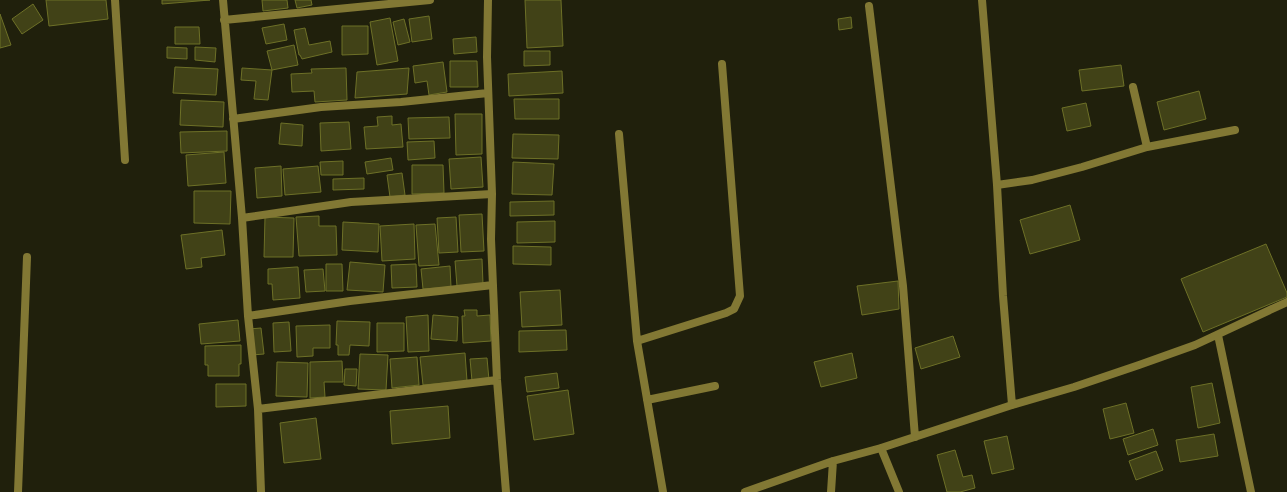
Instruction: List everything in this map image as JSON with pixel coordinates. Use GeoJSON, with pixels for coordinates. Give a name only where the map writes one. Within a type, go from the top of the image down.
{"type":"FeatureCollection","features":[{"type":"Feature","properties":{"kind":"street"},"geometry":{"type":"LineString","coordinates":[[114,0],[125,160]]}},
{"type":"Feature","properties":{"kind":"street"},"geometry":{"type":"LineString","coordinates":[[223,0],[242,218],[248,316],[258,409],[262,492]]}},
{"type":"Feature","properties":{"kind":"street"},"geometry":{"type":"LineString","coordinates":[[224,20],[430,0]]}},
{"type":"Feature","properties":{"kind":"street"},"geometry":{"type":"LineString","coordinates":[[488,0],[487,57],[492,194],[491,239],[497,380],[506,492]]}},
{"type":"Feature","properties":{"kind":"street"},"geometry":{"type":"LineString","coordinates":[[982,0],[997,185],[1003,296],[1012,405]]}},
{"type":"Feature","properties":{"kind":"street"},"geometry":{"type":"LineString","coordinates":[[869,6],[903,286],[915,437]]}},
{"type":"Feature","properties":{"kind":"street"},"geometry":{"type":"LineString","coordinates":[[637,341],[726,313],[734,309],[740,296],[722,64]]}},
{"type":"Feature","properties":{"kind":"street"},"geometry":{"type":"LineString","coordinates":[[1133,87],[1147,147]]}},
{"type":"Feature","properties":{"kind":"street"},"geometry":{"type":"LineString","coordinates":[[233,119],[322,107],[488,94]]}},
{"type":"Feature","properties":{"kind":"street"},"geometry":{"type":"LineString","coordinates":[[997,185],[1039,178],[1082,167],[1147,147],[1235,130]]}},
{"type":"Feature","properties":{"kind":"street"},"geometry":{"type":"LineString","coordinates":[[619,134],[637,341],[663,492]]}},
{"type":"Feature","properties":{"kind":"street"},"geometry":{"type":"LineString","coordinates":[[242,218],[351,202],[492,194]]}},
{"type":"Feature","properties":{"kind":"street"},"geometry":{"type":"LineString","coordinates":[[18,492],[27,257]]}},
{"type":"Feature","properties":{"kind":"street"},"geometry":{"type":"LineString","coordinates":[[248,316],[350,301],[493,284]]}},
{"type":"Feature","properties":{"kind":"street"},"geometry":{"type":"LineString","coordinates":[[745,492],[833,461],[881,448],[1012,405],[1139,366],[1195,345],[1287,302]]}},
{"type":"Feature","properties":{"kind":"street"},"geometry":{"type":"LineString","coordinates":[[1218,335],[1252,492]]}},
{"type":"Feature","properties":{"kind":"street"},"geometry":{"type":"LineString","coordinates":[[258,409],[497,380]]}},
{"type":"Feature","properties":{"kind":"street"},"geometry":{"type":"LineString","coordinates":[[647,400],[716,386]]}},
{"type":"Feature","properties":{"kind":"street"},"geometry":{"type":"LineString","coordinates":[[881,448],[899,492]]}},
{"type":"Feature","properties":{"kind":"street"},"geometry":{"type":"LineString","coordinates":[[831,492],[833,461]]}},
{"type":"Feature","properties":{"kind":"building"},"geometry":{"type":"Polygon","coordinates":[[[46,0],[106,0],[108,19],[49,26],[46,0]]]}},
{"type":"Feature","properties":{"kind":"building"},"geometry":{"type":"Polygon","coordinates":[[[162,0],[210,0],[162,4],[162,0]]]}},
{"type":"Feature","properties":{"kind":"building"},"geometry":{"type":"Polygon","coordinates":[[[262,0],[287,0],[288,8],[263,11],[262,0]]]}},
{"type":"Feature","properties":{"kind":"building"},"geometry":{"type":"Polygon","coordinates":[[[295,0],[311,0],[312,5],[297,8],[295,0]]]}},
{"type":"Feature","properties":{"kind":"building"},"geometry":{"type":"Polygon","coordinates":[[[525,0],[561,0],[563,46],[527,48],[525,0]]]}},
{"type":"Feature","properties":{"kind":"building"},"geometry":{"type":"Polygon","coordinates":[[[33,4],[43,20],[22,34],[12,19],[33,4]]]}},
{"type":"Feature","properties":{"kind":"building"},"geometry":{"type":"Polygon","coordinates":[[[0,14],[11,45],[0,48],[0,14]]]}},
{"type":"Feature","properties":{"kind":"building"},"geometry":{"type":"Polygon","coordinates":[[[429,16],[432,39],[412,42],[409,19],[429,16]]]}},
{"type":"Feature","properties":{"kind":"building"},"geometry":{"type":"Polygon","coordinates":[[[851,17],[852,28],[839,30],[838,19],[851,17]]]}},
{"type":"Feature","properties":{"kind":"building"},"geometry":{"type":"Polygon","coordinates":[[[390,18],[398,61],[377,65],[370,22],[390,18]]]}},
{"type":"Feature","properties":{"kind":"building"},"geometry":{"type":"Polygon","coordinates":[[[404,19],[410,42],[398,45],[393,22],[404,19]]]}},
{"type":"Feature","properties":{"kind":"building"},"geometry":{"type":"Polygon","coordinates":[[[284,24],[287,40],[266,44],[262,28],[284,24]]]}},
{"type":"Feature","properties":{"kind":"building"},"geometry":{"type":"Polygon","coordinates":[[[342,26],[368,26],[368,54],[342,55],[342,26]]]}},
{"type":"Feature","properties":{"kind":"building"},"geometry":{"type":"Polygon","coordinates":[[[175,27],[199,27],[200,44],[175,44],[175,27]]]}},
{"type":"Feature","properties":{"kind":"building"},"geometry":{"type":"Polygon","coordinates":[[[305,28],[309,45],[330,41],[332,52],[302,59],[299,55],[294,30],[305,28]]]}},
{"type":"Feature","properties":{"kind":"building"},"geometry":{"type":"Polygon","coordinates":[[[476,37],[477,52],[454,54],[453,39],[476,37]]]}},
{"type":"Feature","properties":{"kind":"building"},"geometry":{"type":"Polygon","coordinates":[[[294,45],[298,65],[272,70],[267,51],[294,45]]]}},
{"type":"Feature","properties":{"kind":"building"},"geometry":{"type":"Polygon","coordinates":[[[167,47],[187,48],[187,59],[167,58],[167,47]]]}},
{"type":"Feature","properties":{"kind":"building"},"geometry":{"type":"Polygon","coordinates":[[[195,47],[216,48],[215,62],[195,60],[195,47]]]}},
{"type":"Feature","properties":{"kind":"building"},"geometry":{"type":"Polygon","coordinates":[[[524,51],[550,51],[550,65],[524,66],[524,51]]]}},
{"type":"Feature","properties":{"kind":"building"},"geometry":{"type":"Polygon","coordinates":[[[450,61],[477,61],[478,87],[450,87],[450,61]]]}},
{"type":"Feature","properties":{"kind":"building"},"geometry":{"type":"Polygon","coordinates":[[[443,62],[447,92],[429,95],[427,81],[415,83],[413,66],[443,62]]]}},
{"type":"Feature","properties":{"kind":"building"},"geometry":{"type":"Polygon","coordinates":[[[1121,65],[1124,86],[1082,91],[1079,70],[1121,65]]]}},
{"type":"Feature","properties":{"kind":"building"},"geometry":{"type":"Polygon","coordinates":[[[175,67],[218,69],[216,95],[173,93],[175,67]]]}},
{"type":"Feature","properties":{"kind":"building"},"geometry":{"type":"Polygon","coordinates":[[[242,68],[272,70],[268,100],[254,99],[256,81],[241,80],[242,68]]]}},
{"type":"Feature","properties":{"kind":"building"},"geometry":{"type":"Polygon","coordinates":[[[346,68],[347,100],[315,102],[314,91],[292,92],[291,74],[312,73],[311,69],[346,68]]]}},
{"type":"Feature","properties":{"kind":"building"},"geometry":{"type":"Polygon","coordinates":[[[409,68],[407,94],[355,98],[357,72],[409,68]]]}},
{"type":"Feature","properties":{"kind":"building"},"geometry":{"type":"Polygon","coordinates":[[[562,71],[563,93],[509,96],[508,74],[562,71]]]}},
{"type":"Feature","properties":{"kind":"building"},"geometry":{"type":"Polygon","coordinates":[[[1199,91],[1206,119],[1164,130],[1157,102],[1199,91]]]}},
{"type":"Feature","properties":{"kind":"building"},"geometry":{"type":"Polygon","coordinates":[[[514,99],[559,99],[559,119],[515,119],[514,99]]]}},
{"type":"Feature","properties":{"kind":"building"},"geometry":{"type":"Polygon","coordinates":[[[181,100],[224,102],[223,127],[180,125],[181,100]]]}},
{"type":"Feature","properties":{"kind":"building"},"geometry":{"type":"Polygon","coordinates":[[[1086,103],[1091,126],[1067,131],[1062,108],[1086,103]]]}},
{"type":"Feature","properties":{"kind":"building"},"geometry":{"type":"Polygon","coordinates":[[[455,114],[482,114],[482,154],[456,155],[455,114]]]}},
{"type":"Feature","properties":{"kind":"building"},"geometry":{"type":"Polygon","coordinates":[[[392,116],[392,125],[401,124],[403,147],[366,149],[364,127],[378,126],[377,117],[392,116]]]}},
{"type":"Feature","properties":{"kind":"building"},"geometry":{"type":"Polygon","coordinates":[[[449,117],[450,138],[409,139],[408,118],[449,117]]]}},
{"type":"Feature","properties":{"kind":"building"},"geometry":{"type":"Polygon","coordinates":[[[349,122],[351,149],[321,151],[320,123],[349,122]]]}},
{"type":"Feature","properties":{"kind":"building"},"geometry":{"type":"Polygon","coordinates":[[[281,123],[303,125],[302,146],[279,144],[281,123]]]}},
{"type":"Feature","properties":{"kind":"building"},"geometry":{"type":"Polygon","coordinates":[[[227,131],[227,151],[181,153],[180,132],[227,131]]]}},
{"type":"Feature","properties":{"kind":"building"},"geometry":{"type":"Polygon","coordinates":[[[513,134],[559,135],[558,159],[512,158],[513,134]]]}},
{"type":"Feature","properties":{"kind":"building"},"geometry":{"type":"Polygon","coordinates":[[[434,141],[435,158],[408,160],[407,142],[434,141]]]}},
{"type":"Feature","properties":{"kind":"building"},"geometry":{"type":"Polygon","coordinates":[[[224,152],[226,183],[188,186],[186,155],[224,152]]]}},
{"type":"Feature","properties":{"kind":"building"},"geometry":{"type":"Polygon","coordinates":[[[481,157],[483,187],[451,189],[449,159],[481,157]]]}},
{"type":"Feature","properties":{"kind":"building"},"geometry":{"type":"Polygon","coordinates":[[[391,158],[393,170],[367,174],[365,162],[391,158]]]}},
{"type":"Feature","properties":{"kind":"building"},"geometry":{"type":"Polygon","coordinates":[[[343,161],[343,175],[321,175],[320,162],[343,161]]]}},
{"type":"Feature","properties":{"kind":"building"},"geometry":{"type":"Polygon","coordinates":[[[513,162],[554,164],[552,195],[512,194],[513,162]]]}},
{"type":"Feature","properties":{"kind":"building"},"geometry":{"type":"Polygon","coordinates":[[[412,165],[443,165],[444,193],[412,194],[412,165]]]}},
{"type":"Feature","properties":{"kind":"building"},"geometry":{"type":"Polygon","coordinates":[[[281,166],[282,196],[257,198],[255,168],[281,166]]]}},
{"type":"Feature","properties":{"kind":"building"},"geometry":{"type":"Polygon","coordinates":[[[318,166],[321,192],[285,195],[283,169],[318,166]]]}},
{"type":"Feature","properties":{"kind":"building"},"geometry":{"type":"Polygon","coordinates":[[[402,173],[405,195],[390,197],[387,175],[402,173]]]}},
{"type":"Feature","properties":{"kind":"building"},"geometry":{"type":"Polygon","coordinates":[[[364,178],[364,189],[333,190],[333,179],[364,178]]]}},
{"type":"Feature","properties":{"kind":"building"},"geometry":{"type":"Polygon","coordinates":[[[194,191],[231,191],[230,224],[194,223],[194,191]]]}},
{"type":"Feature","properties":{"kind":"building"},"geometry":{"type":"Polygon","coordinates":[[[554,201],[554,215],[510,216],[510,202],[554,201]]]}},
{"type":"Feature","properties":{"kind":"building"},"geometry":{"type":"Polygon","coordinates":[[[1070,205],[1080,240],[1030,254],[1020,220],[1070,205]]]}},
{"type":"Feature","properties":{"kind":"building"},"geometry":{"type":"Polygon","coordinates":[[[482,214],[484,251],[461,252],[459,215],[482,214]]]}},
{"type":"Feature","properties":{"kind":"building"},"geometry":{"type":"Polygon","coordinates":[[[319,216],[319,226],[336,226],[337,255],[299,256],[296,217],[319,216]]]}},
{"type":"Feature","properties":{"kind":"building"},"geometry":{"type":"Polygon","coordinates":[[[265,217],[294,218],[293,257],[264,257],[265,217]]]}},
{"type":"Feature","properties":{"kind":"building"},"geometry":{"type":"Polygon","coordinates":[[[456,217],[458,252],[439,253],[437,218],[456,217]]]}},
{"type":"Feature","properties":{"kind":"building"},"geometry":{"type":"Polygon","coordinates":[[[555,221],[555,242],[517,243],[517,222],[555,221]]]}},
{"type":"Feature","properties":{"kind":"building"},"geometry":{"type":"Polygon","coordinates":[[[343,222],[379,224],[378,252],[342,250],[343,222]]]}},
{"type":"Feature","properties":{"kind":"building"},"geometry":{"type":"Polygon","coordinates":[[[414,224],[415,259],[382,261],[380,226],[414,224]]]}},
{"type":"Feature","properties":{"kind":"building"},"geometry":{"type":"Polygon","coordinates":[[[435,224],[439,265],[419,266],[416,225],[435,224]]]}},
{"type":"Feature","properties":{"kind":"building"},"geometry":{"type":"Polygon","coordinates":[[[222,230],[225,255],[201,258],[202,267],[186,269],[181,235],[222,230]]]}},
{"type":"Feature","properties":{"kind":"building"},"geometry":{"type":"Polygon","coordinates":[[[1266,244],[1287,293],[1287,297],[1203,332],[1181,279],[1266,244]]]}},
{"type":"Feature","properties":{"kind":"building"},"geometry":{"type":"Polygon","coordinates":[[[513,246],[551,247],[551,265],[513,264],[513,246]]]}},
{"type":"Feature","properties":{"kind":"building"},"geometry":{"type":"Polygon","coordinates":[[[482,259],[483,284],[457,286],[455,261],[482,259]]]}},
{"type":"Feature","properties":{"kind":"building"},"geometry":{"type":"Polygon","coordinates":[[[350,262],[385,265],[383,292],[347,290],[350,262]]]}},
{"type":"Feature","properties":{"kind":"building"},"geometry":{"type":"Polygon","coordinates":[[[326,264],[342,264],[343,291],[326,291],[326,264]]]}},
{"type":"Feature","properties":{"kind":"building"},"geometry":{"type":"Polygon","coordinates":[[[416,264],[417,287],[392,288],[391,265],[416,264]]]}},
{"type":"Feature","properties":{"kind":"building"},"geometry":{"type":"Polygon","coordinates":[[[450,266],[451,287],[423,289],[421,269],[450,266]]]}},
{"type":"Feature","properties":{"kind":"building"},"geometry":{"type":"Polygon","coordinates":[[[298,267],[300,298],[273,300],[272,284],[268,284],[268,269],[298,267]]]}},
{"type":"Feature","properties":{"kind":"building"},"geometry":{"type":"Polygon","coordinates":[[[323,269],[325,291],[306,292],[304,270],[323,269]]]}},
{"type":"Feature","properties":{"kind":"building"},"geometry":{"type":"Polygon","coordinates":[[[898,281],[899,309],[862,315],[857,286],[898,281]]]}},
{"type":"Feature","properties":{"kind":"building"},"geometry":{"type":"Polygon","coordinates":[[[560,290],[562,325],[522,327],[520,292],[560,290]]]}},
{"type":"Feature","properties":{"kind":"building"},"geometry":{"type":"Polygon","coordinates":[[[464,310],[477,310],[477,316],[490,315],[491,341],[463,343],[462,316],[465,316],[464,310]]]}},
{"type":"Feature","properties":{"kind":"building"},"geometry":{"type":"Polygon","coordinates":[[[428,315],[429,351],[408,352],[406,317],[428,315]]]}},
{"type":"Feature","properties":{"kind":"building"},"geometry":{"type":"Polygon","coordinates":[[[433,315],[458,317],[457,341],[431,339],[433,315]]]}},
{"type":"Feature","properties":{"kind":"building"},"geometry":{"type":"Polygon","coordinates":[[[238,320],[240,341],[201,344],[199,324],[238,320]]]}},
{"type":"Feature","properties":{"kind":"building"},"geometry":{"type":"Polygon","coordinates":[[[337,321],[370,322],[369,346],[350,345],[349,355],[338,355],[338,345],[336,345],[337,321]]]}},
{"type":"Feature","properties":{"kind":"building"},"geometry":{"type":"Polygon","coordinates":[[[289,322],[291,351],[274,352],[273,323],[289,322]]]}},
{"type":"Feature","properties":{"kind":"building"},"geometry":{"type":"Polygon","coordinates":[[[377,323],[404,323],[404,351],[377,352],[377,323]]]}},
{"type":"Feature","properties":{"kind":"building"},"geometry":{"type":"Polygon","coordinates":[[[330,325],[330,348],[313,348],[313,356],[297,357],[296,326],[330,325]]]}},
{"type":"Feature","properties":{"kind":"building"},"geometry":{"type":"Polygon","coordinates":[[[261,328],[264,354],[252,355],[249,329],[261,328]]]}},
{"type":"Feature","properties":{"kind":"building"},"geometry":{"type":"Polygon","coordinates":[[[566,330],[567,350],[519,352],[519,331],[566,330]]]}},
{"type":"Feature","properties":{"kind":"building"},"geometry":{"type":"Polygon","coordinates":[[[953,336],[960,357],[921,369],[915,348],[953,336]]]}},
{"type":"Feature","properties":{"kind":"building"},"geometry":{"type":"Polygon","coordinates":[[[241,345],[241,364],[239,364],[239,376],[208,376],[208,365],[205,365],[205,346],[241,345]]]}},
{"type":"Feature","properties":{"kind":"building"},"geometry":{"type":"Polygon","coordinates":[[[465,353],[467,381],[423,385],[420,357],[465,353]]]}},
{"type":"Feature","properties":{"kind":"building"},"geometry":{"type":"Polygon","coordinates":[[[852,353],[857,378],[821,387],[814,362],[852,353]]]}},
{"type":"Feature","properties":{"kind":"building"},"geometry":{"type":"Polygon","coordinates":[[[360,354],[388,355],[386,390],[358,389],[360,354]]]}},
{"type":"Feature","properties":{"kind":"building"},"geometry":{"type":"Polygon","coordinates":[[[417,357],[419,385],[392,388],[390,359],[417,357]]]}},
{"type":"Feature","properties":{"kind":"building"},"geometry":{"type":"Polygon","coordinates":[[[487,358],[489,380],[472,381],[470,359],[487,358]]]}},
{"type":"Feature","properties":{"kind":"building"},"geometry":{"type":"Polygon","coordinates":[[[342,361],[343,382],[324,382],[325,397],[310,398],[310,362],[342,361]]]}},
{"type":"Feature","properties":{"kind":"building"},"geometry":{"type":"Polygon","coordinates":[[[277,362],[308,363],[307,397],[276,396],[277,362]]]}},
{"type":"Feature","properties":{"kind":"building"},"geometry":{"type":"Polygon","coordinates":[[[345,369],[357,369],[356,386],[344,385],[345,369]]]}},
{"type":"Feature","properties":{"kind":"building"},"geometry":{"type":"Polygon","coordinates":[[[557,373],[559,388],[527,392],[525,377],[557,373]]]}},
{"type":"Feature","properties":{"kind":"building"},"geometry":{"type":"Polygon","coordinates":[[[1212,383],[1220,423],[1198,428],[1191,387],[1212,383]]]}},
{"type":"Feature","properties":{"kind":"building"},"geometry":{"type":"Polygon","coordinates":[[[216,384],[246,384],[246,406],[216,407],[216,384]]]}},
{"type":"Feature","properties":{"kind":"building"},"geometry":{"type":"Polygon","coordinates":[[[568,390],[574,434],[534,440],[527,396],[568,390]]]}},
{"type":"Feature","properties":{"kind":"building"},"geometry":{"type":"Polygon","coordinates":[[[1126,403],[1134,433],[1110,439],[1103,409],[1126,403]]]}},
{"type":"Feature","properties":{"kind":"building"},"geometry":{"type":"Polygon","coordinates":[[[448,406],[450,438],[392,444],[390,411],[448,406]]]}},
{"type":"Feature","properties":{"kind":"building"},"geometry":{"type":"Polygon","coordinates":[[[316,418],[321,459],[284,463],[280,423],[316,418]]]}},
{"type":"Feature","properties":{"kind":"building"},"geometry":{"type":"Polygon","coordinates":[[[1153,429],[1158,445],[1128,455],[1123,439],[1153,429]]]}},
{"type":"Feature","properties":{"kind":"building"},"geometry":{"type":"Polygon","coordinates":[[[1214,434],[1218,456],[1180,462],[1176,440],[1214,434]]]}},
{"type":"Feature","properties":{"kind":"building"},"geometry":{"type":"Polygon","coordinates":[[[1007,436],[1014,469],[992,474],[984,441],[1007,436]]]}},
{"type":"Feature","properties":{"kind":"building"},"geometry":{"type":"Polygon","coordinates":[[[955,450],[963,477],[972,475],[975,488],[960,492],[947,492],[937,455],[955,450]]]}},
{"type":"Feature","properties":{"kind":"building"},"geometry":{"type":"Polygon","coordinates":[[[1156,451],[1163,470],[1136,480],[1129,461],[1156,451]]]}}]}
